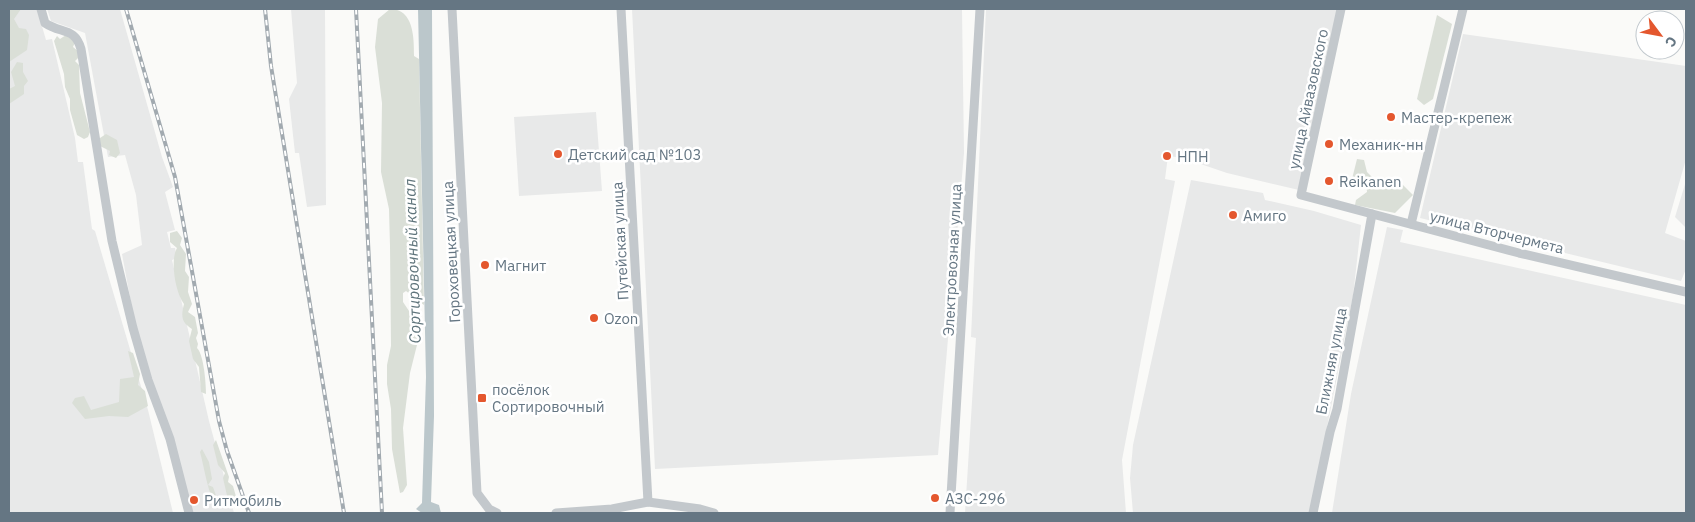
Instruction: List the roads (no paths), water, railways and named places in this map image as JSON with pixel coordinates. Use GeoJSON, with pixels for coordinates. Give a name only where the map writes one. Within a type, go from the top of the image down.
{"type":"FeatureCollection","features":[{"type":"Feature","properties":{"kind":"street"},"geometry":{"type":"LineString","coordinates":[[41,9],[45,23],[53,28],[68,31],[78,38],[112,242],[133,328],[148,380],[170,439],[189,513]]}},
{"type":"Feature","properties":{"kind":"street","name":"Гороховецкая улица"},"geometry":{"type":"LineString","coordinates":[[452,9],[477,494],[489,509],[497,513]]}},
{"type":"Feature","properties":{"kind":"street","name":"Путейская улица"},"geometry":{"type":"LineString","coordinates":[[621,9],[648,502]]}},
{"type":"Feature","properties":{"kind":"street","name":"Электровозная улица"},"geometry":{"type":"LineString","coordinates":[[950,513],[980,9]]}},
{"type":"Feature","properties":{"kind":"street","name":"улица Айвазовского"},"geometry":{"type":"LineString","coordinates":[[1301,194],[1341,9]]}},
{"type":"Feature","properties":{"kind":"street"},"geometry":{"type":"LineString","coordinates":[[1411,224],[1457,41],[1463,9]]}},
{"type":"Feature","properties":{"kind":"street","name":"улица Вторчермета"},"geometry":{"type":"LineString","coordinates":[[1301,194],[1580,268],[1686,292]]}},
{"type":"Feature","properties":{"kind":"street","name":"Ближняя улица"},"geometry":{"type":"LineString","coordinates":[[1313,513],[1330,432],[1337,409],[1372,214]]}},
{"type":"Feature","properties":{"kind":"street"},"geometry":{"type":"LineString","coordinates":[[556,513],[612,509],[648,502],[700,509],[714,513]]}},
{"type":"Feature","properties":{"kind":"railway"},"geometry":{"type":"LineString","coordinates":[[126,9],[175,177],[219,421],[227,451],[249,513]]}},
{"type":"Feature","properties":{"kind":"railway"},"geometry":{"type":"LineString","coordinates":[[265,9],[271,66],[344,513]]}},
{"type":"Feature","properties":{"kind":"railway"},"geometry":{"type":"LineString","coordinates":[[356,9],[382,513]]}},
{"type":"Feature","properties":{"kind":"place","name":"Мастер-крепеж"},"geometry":{"type":"Point","coordinates":[1391,117]}},
{"type":"Feature","properties":{"kind":"place","name":"Механик-нн"},"geometry":{"type":"Point","coordinates":[1329,144]}},
{"type":"Feature","properties":{"kind":"place","name":"Детский сад №103"},"geometry":{"type":"Point","coordinates":[558,154]}},
{"type":"Feature","properties":{"kind":"place","name":"НПН"},"geometry":{"type":"Point","coordinates":[1167,156]}},
{"type":"Feature","properties":{"kind":"place","name":"Reikanen"},"geometry":{"type":"Point","coordinates":[1329,181]}},
{"type":"Feature","properties":{"kind":"place","name":"Амиго"},"geometry":{"type":"Point","coordinates":[1233,215]}},
{"type":"Feature","properties":{"kind":"place","name":"Магнит"},"geometry":{"type":"Point","coordinates":[485,265]}},
{"type":"Feature","properties":{"kind":"place","name":"Ozon"},"geometry":{"type":"Point","coordinates":[594,318]}},
{"type":"Feature","properties":{"kind":"place","name":"посёлок Сортировочный"},"geometry":{"type":"Point","coordinates":[482,398]}},
{"type":"Feature","properties":{"kind":"place","name":"АЗС-296"},"geometry":{"type":"Point","coordinates":[935,498]}},
{"type":"Feature","properties":{"kind":"place","name":"Ритмобиль"},"geometry":{"type":"Point","coordinates":[194,500]}},
{"type":"Feature","properties":{"kind":"water label","name":"Сортировочный канал"},"geometry":{"type":"Point","coordinates":[412,261]}}]}
